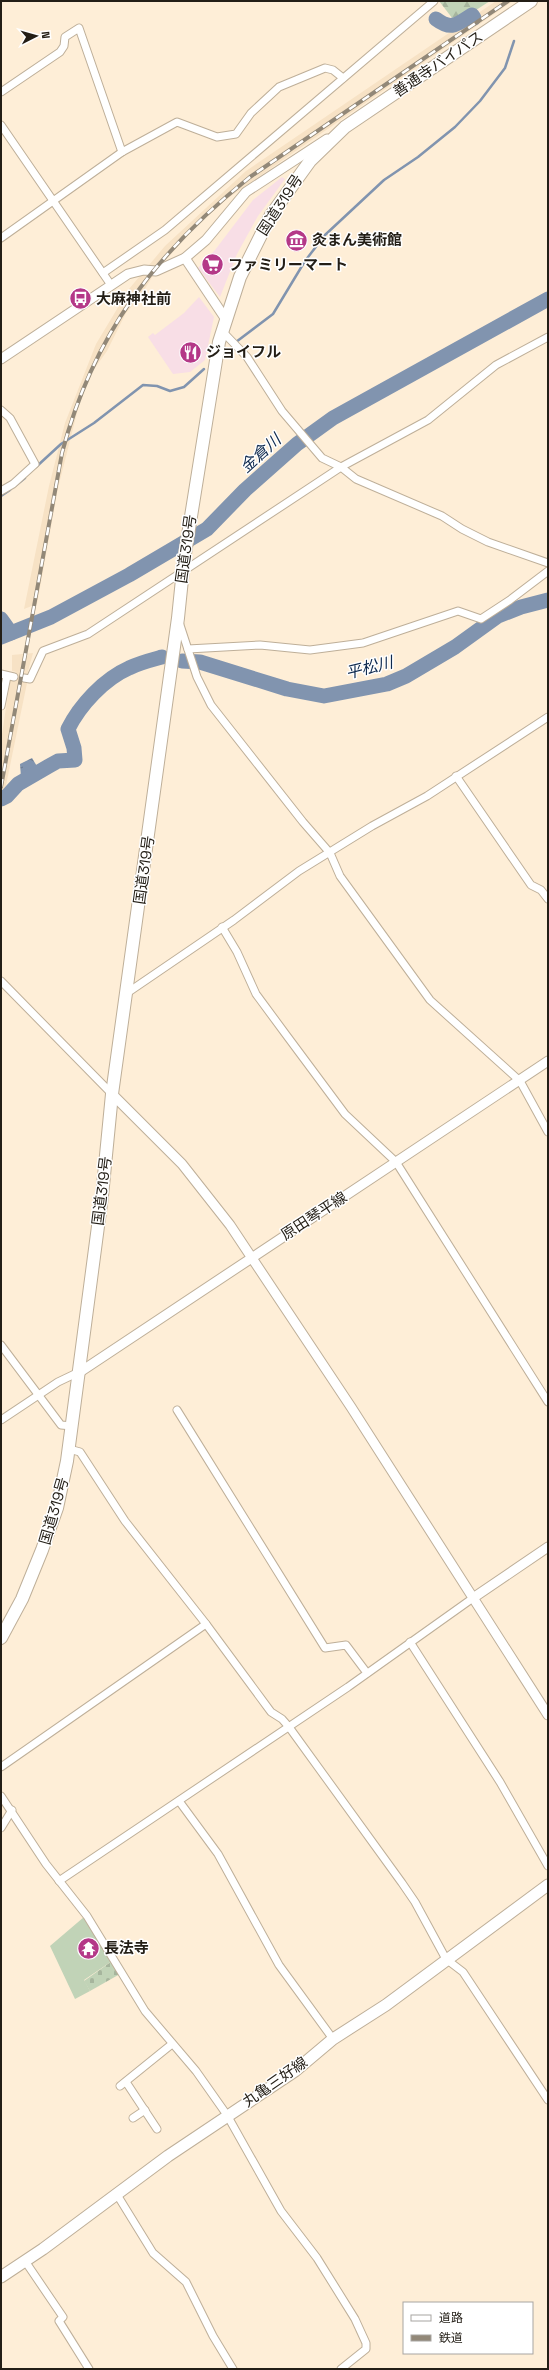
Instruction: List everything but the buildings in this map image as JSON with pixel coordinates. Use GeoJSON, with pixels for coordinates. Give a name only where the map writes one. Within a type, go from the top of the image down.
{"type":"FeatureCollection","features":[{"type":"Feature","properties":{"kind":"highway","name":"善通寺バイパス"},"geometry":{"type":"LineString","coordinates":[[345,127],[531,1]]}},
{"type":"Feature","properties":{"kind":"highway","name":"国道319号"},"geometry":{"type":"LineString","coordinates":[[1,1638],[22,1600],[42,1550],[57,1508],[69,1449],[80,1372],[112,1094],[178,618],[182,574],[222,331],[225,318],[246,263],[274,210],[310,161],[345,127]]}},
{"type":"Feature","properties":{"kind":"main road"},"geometry":{"type":"LineString","coordinates":[[1,359],[128,274],[144,270],[156,271],[185,258],[206,240],[246,192],[345,127]]}},
{"type":"Feature","properties":{"kind":"main road"},"geometry":{"type":"LineString","coordinates":[[185,258],[225,318]]}},
{"type":"Feature","properties":{"kind":"main road","name":"原田琴平線"},"geometry":{"type":"LineString","coordinates":[[80,1372],[548,1061]]}},
{"type":"Feature","properties":{"kind":"main road"},"geometry":{"type":"LineString","coordinates":[[112,1094],[182,1164],[230,1225],[250,1258],[351,1407],[548,1715]]}},
{"type":"Feature","properties":{"kind":"main road"},"geometry":{"type":"LineString","coordinates":[[473,1598],[548,1547]]}},
{"type":"Feature","properties":{"kind":"main road","name":"丸亀三好線"},"geometry":{"type":"LineString","coordinates":[[1,2277],[25,2261],[116,2193],[227,2115],[295,2071],[332,2039],[386,2005],[446,1959],[548,1885]]}},
{"type":"Feature","properties":{"kind":"street"},"geometry":{"type":"LineString","coordinates":[[104,273],[165,230],[434,1]]}},
{"type":"Feature","properties":{"kind":"street"},"geometry":{"type":"LineString","coordinates":[[1,92],[60,52],[64,46],[65,37],[79,28],[122,152]]}},
{"type":"Feature","properties":{"kind":"street"},"geometry":{"type":"LineString","coordinates":[[1,238],[122,152],[177,122],[217,137],[236,134],[251,113],[279,88],[325,68],[333,70],[343,78]]}},
{"type":"Feature","properties":{"kind":"street"},"geometry":{"type":"LineString","coordinates":[[1,125],[111,285]]}},
{"type":"Feature","properties":{"kind":"street"},"geometry":{"type":"LineString","coordinates":[[222,331],[247,357],[287,418],[322,458],[341,467],[356,479],[442,516],[462,529],[488,542],[548,563]]}},
{"type":"Feature","properties":{"kind":"street"},"geometry":{"type":"LineString","coordinates":[[24,678],[30,679],[43,651],[88,634],[182,574],[341,467],[428,420],[496,365],[548,337]]}},
{"type":"Feature","properties":{"kind":"street"},"geometry":{"type":"LineString","coordinates":[[1,410],[10,418],[35,464],[13,484],[1,491]]}},
{"type":"Feature","properties":{"kind":"street"},"geometry":{"type":"LineString","coordinates":[[188,650],[260,645],[310,650],[363,643],[458,611],[481,619],[510,600],[548,571]]}},
{"type":"Feature","properties":{"kind":"street"},"geometry":{"type":"LineString","coordinates":[[178,618],[197,677],[211,705],[303,822],[330,853],[340,876],[430,1000],[520,1081],[548,1132]]}},
{"type":"Feature","properties":{"kind":"street"},"geometry":{"type":"LineString","coordinates":[[1,706],[4,675],[14,677]]}},
{"type":"Feature","properties":{"kind":"street"},"geometry":{"type":"LineString","coordinates":[[127,993],[300,871],[372,826],[427,796],[548,717]]}},
{"type":"Feature","properties":{"kind":"street"},"geometry":{"type":"LineString","coordinates":[[456,776],[531,885],[541,890],[548,899]]}},
{"type":"Feature","properties":{"kind":"street"},"geometry":{"type":"LineString","coordinates":[[222,927],[237,952],[256,994],[345,1114],[396,1162],[548,1402]]}},
{"type":"Feature","properties":{"kind":"street"},"geometry":{"type":"LineString","coordinates":[[1,981],[112,1094]]}},
{"type":"Feature","properties":{"kind":"street"},"geometry":{"type":"LineString","coordinates":[[1,1344],[61,1425],[72,1426]]}},
{"type":"Feature","properties":{"kind":"street"},"geometry":{"type":"LineString","coordinates":[[1,1420],[58,1382],[80,1372]]}},
{"type":"Feature","properties":{"kind":"street"},"geometry":{"type":"LineString","coordinates":[[177,1410],[325,1648],[346,1644],[367,1673]]}},
{"type":"Feature","properties":{"kind":"street"},"geometry":{"type":"LineString","coordinates":[[69,1449],[80,1452],[125,1521],[206,1624],[271,1712],[282,1718],[289,1727],[415,1902],[446,1959],[463,1972],[548,2100]]}},
{"type":"Feature","properties":{"kind":"street"},"geometry":{"type":"LineString","coordinates":[[59,1881],[289,1727],[473,1598]]}},
{"type":"Feature","properties":{"kind":"street"},"geometry":{"type":"LineString","coordinates":[[1,1767],[206,1624]]}},
{"type":"Feature","properties":{"kind":"street"},"geometry":{"type":"LineString","coordinates":[[410,1642],[500,1782],[548,1866]]}},
{"type":"Feature","properties":{"kind":"street"},"geometry":{"type":"LineString","coordinates":[[1,1796],[59,1881],[88,1916],[145,2011],[196,2071],[227,2115],[281,2211],[317,2258],[358,2325],[366,2343],[366,2349],[341,2369]]}},
{"type":"Feature","properties":{"kind":"street"},"geometry":{"type":"LineString","coordinates":[[179,1801],[218,1854],[279,1965],[332,2039]]}},
{"type":"Feature","properties":{"kind":"street"},"geometry":{"type":"LineString","coordinates":[[1,1828],[12,1810]]}},
{"type":"Feature","properties":{"kind":"street"},"geometry":{"type":"LineString","coordinates":[[157,2129],[145,2110],[123,2084],[146,2063],[172,2044]]}},
{"type":"Feature","properties":{"kind":"street"},"geometry":{"type":"LineString","coordinates":[[142,2056],[146,2063]]}},
{"type":"Feature","properties":{"kind":"street"},"geometry":{"type":"LineString","coordinates":[[133,2118],[145,2110]]}},
{"type":"Feature","properties":{"kind":"street"},"geometry":{"type":"LineString","coordinates":[[116,2193],[153,2253],[186,2282],[213,2336],[233,2369]]}},
{"type":"Feature","properties":{"kind":"street"},"geometry":{"type":"LineString","coordinates":[[25,2261],[63,2317],[59,2321],[89,2369]]}},
{"type":"Feature","properties":{"kind":"shaded area"},"geometry":{"type":"Polygon","coordinates":[[[496,1],[513,1],[218,205],[194,228],[156,271],[139,298],[126,313],[107,351],[92,372],[80,401],[58,488],[37,604],[24,609],[49,486],[65,423],[96,344],[129,289],[165,246],[246,171],[496,1]]]}},
{"type":"Feature","properties":{"kind":"shaded area"},"geometry":{"type":"Polygon","coordinates":[[[282,177],[285,179],[258,216],[237,254],[220,297],[198,268],[215,250],[253,200],[282,177]]]}},
{"type":"Feature","properties":{"kind":"shaded area"},"geometry":{"type":"Polygon","coordinates":[[[199,297],[214,317],[205,360],[190,372],[173,374],[148,337],[153,333],[155,335],[184,313],[199,297]]]}},
{"type":"Feature","properties":{"kind":"shaded area"},"geometry":{"type":"Polygon","coordinates":[[[33,653],[27,675],[24,678],[24,683],[27,683],[4,795],[1,795],[1,741],[10,681],[14,681],[16,672],[12,671],[12,655],[33,653]]]}},
{"type":"Feature","properties":{"kind":"green space"},"geometry":{"type":"Polygon","coordinates":[[[439,1],[490,1],[456,23],[439,1]]]}},
{"type":"Feature","properties":{"kind":"green space"},"geometry":{"type":"Polygon","coordinates":[[[84,1917],[112,1961],[84,1980],[90,1991],[75,1999],[50,1946],[84,1917]]]}},
{"type":"Feature","properties":{"kind":"green space"},"geometry":{"type":"Polygon","coordinates":[[[112,1961],[120,1974],[90,1991],[84,1981],[112,1961]]]}},
{"type":"Feature","properties":{"kind":"water"},"geometry":{"type":"Polygon","coordinates":[[[32,758],[38,768],[21,777],[20,764],[32,758]]]}},
{"type":"Feature","properties":{"kind":"waterway"},"geometry":{"type":"LineString","coordinates":[[436,19],[446,25],[454,25],[472,15],[474,18]]}},
{"type":"Feature","properties":{"kind":"waterway"},"geometry":{"type":"LineString","coordinates":[[236,342],[273,314],[305,261],[325,235],[384,180],[418,157],[455,127],[480,101],[505,68],[514,41]]}},
{"type":"Feature","properties":{"kind":"waterway","name":"金倉川"},"geometry":{"type":"LineString","coordinates":[[1,637],[51,617],[129,575],[207,529],[245,490],[297,444],[333,418],[548,299]]}},
{"type":"Feature","properties":{"kind":"waterway"},"geometry":{"type":"LineString","coordinates":[[36,467],[61,444],[94,423],[143,385],[157,386],[170,391],[184,387],[204,369]]}},
{"type":"Feature","properties":{"kind":"waterway"},"geometry":{"type":"LineString","coordinates":[[15,486],[25,478]]}},
{"type":"Feature","properties":{"kind":"waterway"},"geometry":{"type":"LineString","coordinates":[[1,496],[10,490]]}},
{"type":"Feature","properties":{"kind":"waterway","name":"平松川"},"geometry":{"type":"LineString","coordinates":[[182,661],[200,662],[287,689],[324,696],[387,684],[406,676],[455,647],[498,616],[521,607],[548,600]]}},
{"type":"Feature","properties":{"kind":"waterway"},"geometry":{"type":"LineString","coordinates":[[1,619],[11,633]]}},
{"type":"Feature","properties":{"kind":"waterway","name":"平松川"},"geometry":{"type":"LineString","coordinates":[[1,799],[7,796],[18,784],[58,761],[75,760],[74,748],[68,729],[86,702],[102,686],[120,673],[129,668],[162,657]]}},
{"type":"Feature","properties":{"kind":"railway"},"geometry":{"type":"LineString","coordinates":[[1,787],[62,453],[75,410],[91,371],[110,334],[132,299],[157,267],[185,236],[216,206],[250,177],[508,1]]}},
{"type":"Feature","properties":{"kind":"place","name":"灸まん美術館"},"geometry":{"type":"Point","coordinates":[296,240]}},
{"type":"Feature","properties":{"kind":"place","name":"ファミリーマート"},"geometry":{"type":"Point","coordinates":[213,265]}},
{"type":"Feature","properties":{"kind":"place","name":"大麻神社前"},"geometry":{"type":"Point","coordinates":[81,299]}},
{"type":"Feature","properties":{"kind":"place","name":"ジョイフル"},"geometry":{"type":"Point","coordinates":[191,352]}},
{"type":"Feature","properties":{"kind":"place","name":"長法寺"},"geometry":{"type":"Point","coordinates":[88,1948]}}]}
